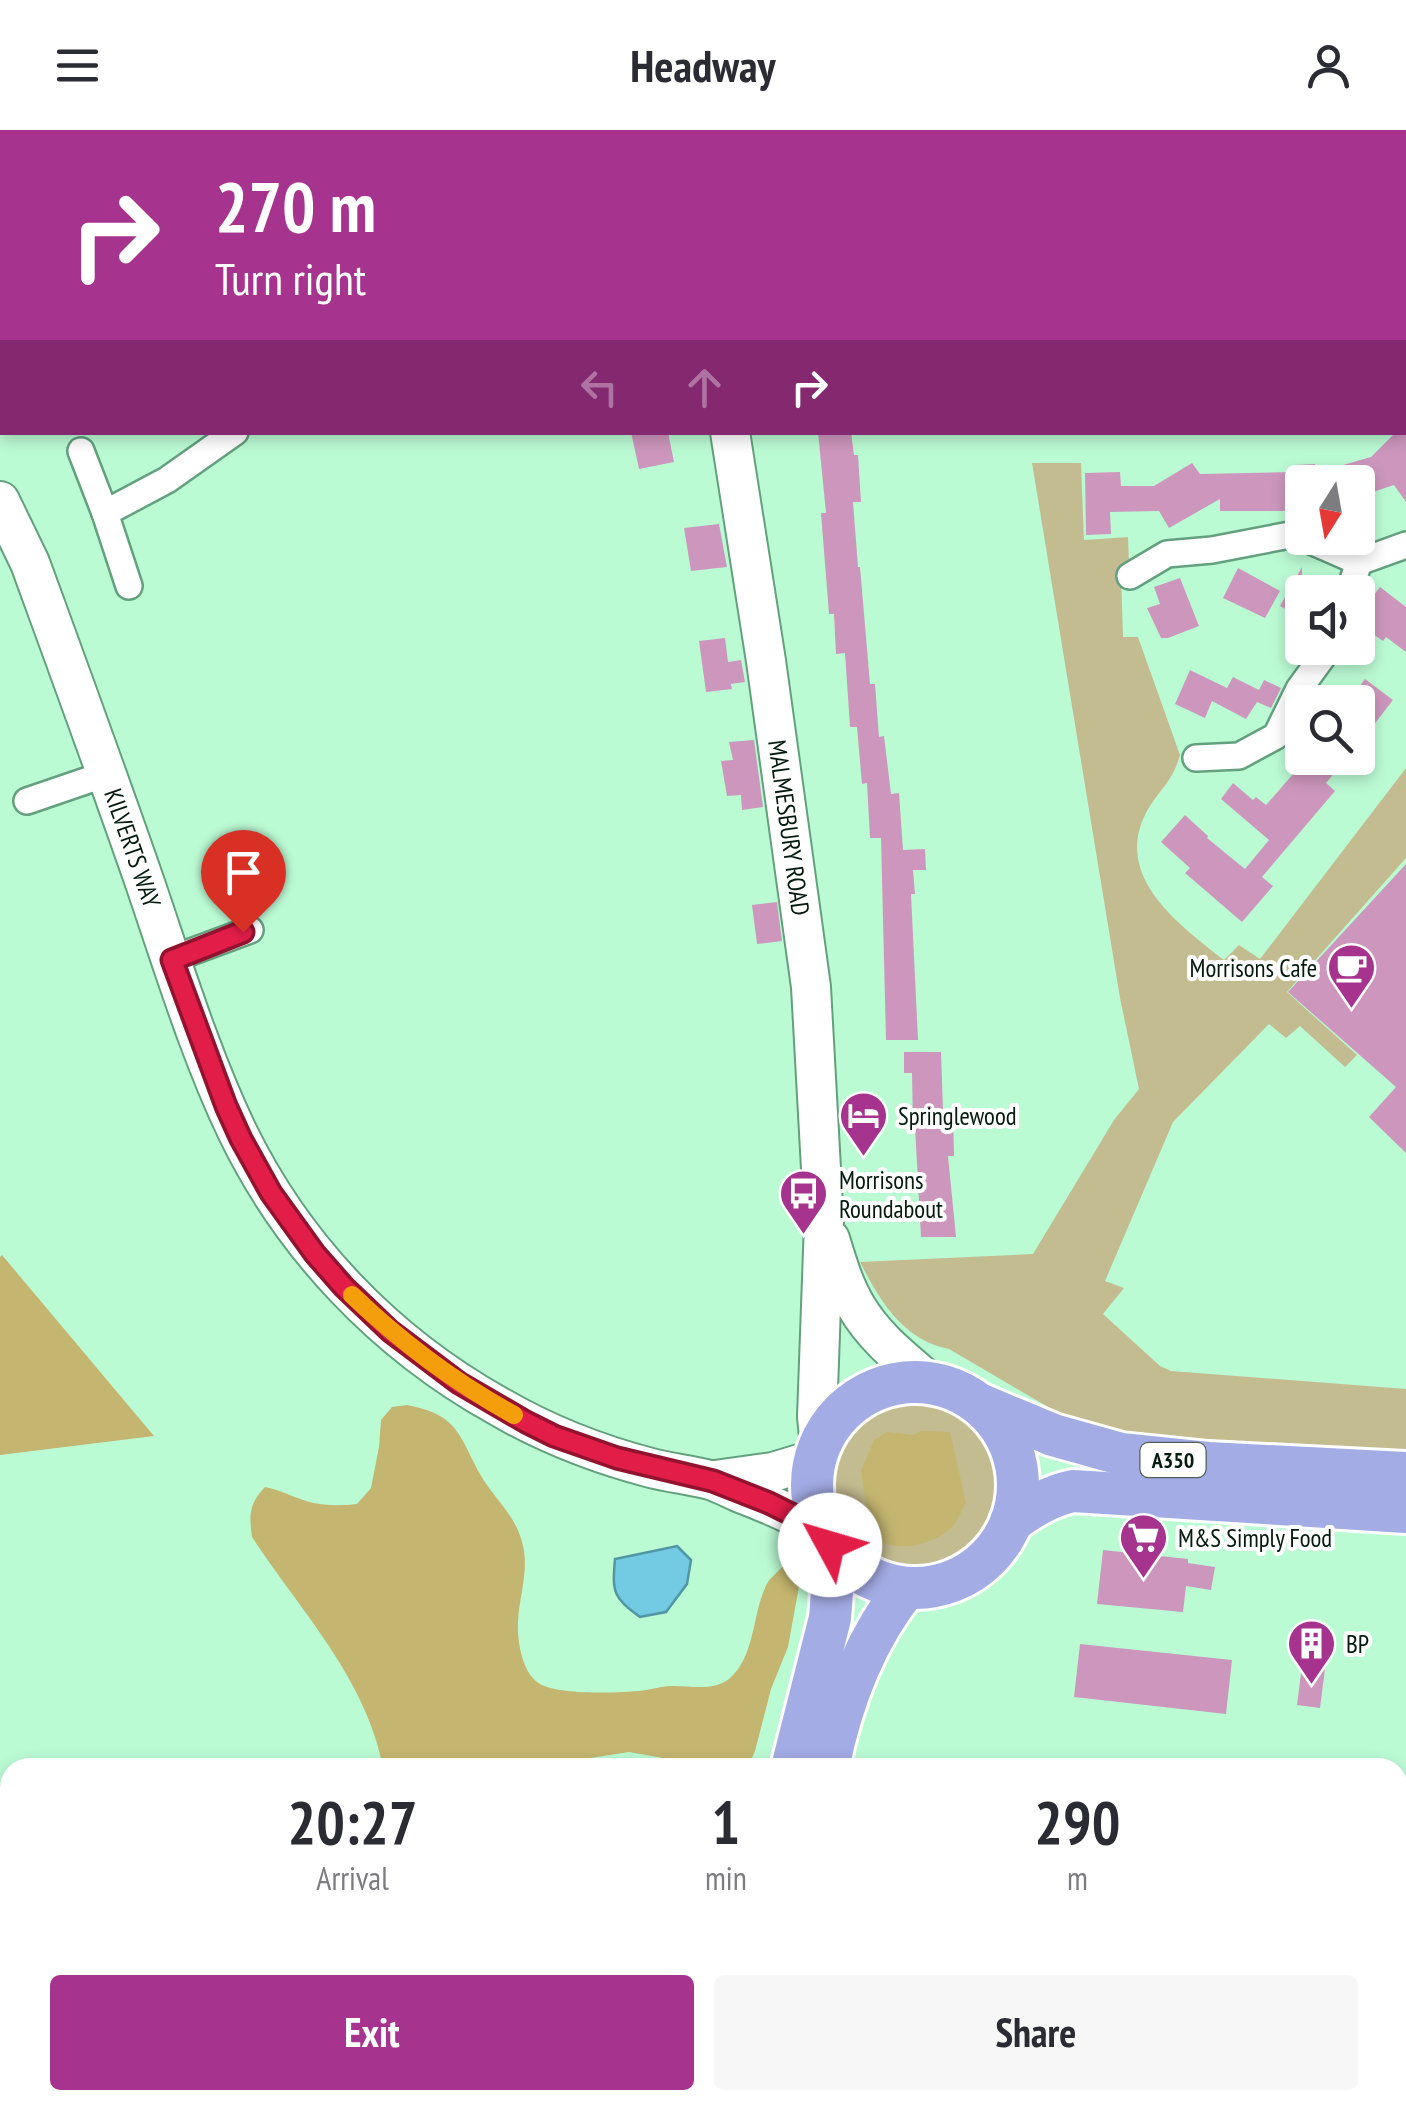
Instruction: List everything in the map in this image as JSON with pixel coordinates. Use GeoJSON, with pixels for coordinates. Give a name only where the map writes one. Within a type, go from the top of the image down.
{"type":"FeatureCollection","features":[{"type":"Feature","properties":{"kind":"highway","name":"A350"},"geometry":{"type":"LineString","coordinates":[[928,1381],[951,1387],[980,1405],[1053,1435],[1121,1454],[1193,1462],[1406,1473]]}},
{"type":"Feature","properties":{"kind":"highway"},"geometry":{"type":"LineString","coordinates":[[795,1758],[830,1618],[833,1579],[826,1537],[812,1499],[818,1453],[832,1424],[864,1395],[894,1384],[928,1381]]}},
{"type":"Feature","properties":{"kind":"highway","name":"A350"},"geometry":{"type":"LineString","coordinates":[[826,1537],[850,1566],[862,1574],[906,1588],[950,1581],[986,1560],[1012,1522],[1017,1494],[1016,1464],[1004,1432],[980,1405]]}},
{"type":"Feature","properties":{"kind":"highway","name":"A350"},"geometry":{"type":"LineString","coordinates":[[1012,1522],[1048,1498],[1073,1492],[1406,1512]]}},
{"type":"Feature","properties":{"kind":"highway"},"geometry":{"type":"LineString","coordinates":[[831,1758],[863,1657],[878,1626],[906,1588]]}},
{"type":"Feature","properties":{"kind":"main road","name":"MALMESBURY ROAD"},"geometry":{"type":"LineString","coordinates":[[730,435],[811,986],[824,1223],[818,1453]]}},
{"type":"Feature","properties":{"kind":"main road","name":"KILVERTS WAY"},"geometry":{"type":"LineString","coordinates":[[0,500],[30,564],[226,1106],[262,1177],[315,1254],[344,1287],[420,1356],[526,1422],[617,1458],[713,1481],[769,1503],[826,1537]]}},
{"type":"Feature","properties":{"kind":"main road","name":"MALMESBURY ROAD"},"geometry":{"type":"LineString","coordinates":[[824,1223],[854,1304],[878,1336],[928,1381]]}},
{"type":"Feature","properties":{"kind":"main road","name":"KILVERTS WAY"},"geometry":{"type":"LineString","coordinates":[[713,1481],[773,1472],[818,1453]]}},
{"type":"Feature","properties":{"kind":"street"},"geometry":{"type":"LineString","coordinates":[[105,513],[167,480],[231,435]]}},
{"type":"Feature","properties":{"kind":"street"},"geometry":{"type":"LineString","coordinates":[[81,450],[129,586]]}},
{"type":"Feature","properties":{"kind":"street"},"geometry":{"type":"LineString","coordinates":[[1130,576],[1167,554],[1295,534],[1359,562],[1406,544]]}},
{"type":"Feature","properties":{"kind":"street"},"geometry":{"type":"LineString","coordinates":[[1354,575],[1359,562]]}},
{"type":"Feature","properties":{"kind":"street"},"geometry":{"type":"LineString","coordinates":[[1196,758],[1238,756],[1276,736],[1299,689],[1317,665]]}},
{"type":"Feature","properties":{"kind":"street"},"geometry":{"type":"LineString","coordinates":[[26,801],[106,774]]}},
{"type":"Feature","properties":{"kind":"street"},"geometry":{"type":"LineString","coordinates":[[172,960],[250,930]]}},
{"type":"Feature","properties":{"kind":"shaded area"},"geometry":{"type":"Polygon","coordinates":[[[1032,463],[1081,463],[1084,540],[1128,537],[1129,563],[1121,574],[1123,637],[1138,637],[1180,755],[1173,773],[1145,815],[1138,838],[1138,859],[1157,898],[1207,947],[1224,960],[1239,945],[1260,959],[1406,768],[1406,858],[1287,992],[1357,1055],[1345,1067],[1300,1026],[1286,1038],[1269,1024],[1173,1122],[1105,1281],[1124,1288],[1103,1314],[1160,1366],[1171,1371],[1406,1389],[1406,1455],[1150,1443],[1072,1421],[906,1328],[885,1304],[860,1262],[1033,1254],[1114,1120],[1139,1089],[1120,998],[1032,463]]]}},
{"type":"Feature","properties":{"kind":"shaded area"},"geometry":{"type":"Polygon","coordinates":[[[2,1255],[154,1436],[0,1455],[2,1255]]]}},
{"type":"Feature","properties":{"kind":"shaded area"},"geometry":{"type":"Polygon","coordinates":[[[913,1399],[945,1405],[973,1423],[991,1451],[997,1483],[991,1515],[973,1543],[945,1561],[913,1567],[881,1561],[853,1543],[835,1515],[829,1483],[835,1451],[853,1423],[881,1405],[913,1399]]]}},
{"type":"Feature","properties":{"kind":"shaded area"},"geometry":{"type":"Polygon","coordinates":[[[392,1407],[424,1409],[447,1420],[516,1526],[525,1565],[518,1622],[520,1647],[529,1673],[549,1688],[603,1693],[722,1683],[744,1660],[768,1582],[784,1565],[796,1567],[800,1581],[788,1647],[771,1689],[752,1758],[663,1758],[629,1752],[590,1758],[381,1758],[347,1674],[252,1537],[251,1516],[253,1504],[265,1487],[319,1504],[357,1504],[371,1488],[381,1420],[392,1407]]]}},
{"type":"Feature","properties":{"kind":"shaded area"},"geometry":{"type":"Polygon","coordinates":[[[922,1431],[950,1432],[966,1503],[953,1525],[940,1536],[914,1545],[895,1546],[878,1541],[861,1471],[874,1440],[887,1432],[913,1435],[922,1431]]]}},
{"type":"Feature","properties":{"kind":"water"},"geometry":{"type":"Polygon","coordinates":[[[677,1546],[691,1560],[687,1584],[666,1612],[640,1617],[616,1593],[615,1559],[677,1546]]]}},
{"type":"Feature","properties":{"kind":"building"},"geometry":{"type":"Polygon","coordinates":[[[632,435],[669,435],[674,462],[639,469],[632,435]]]}},
{"type":"Feature","properties":{"kind":"building"},"geometry":{"type":"Polygon","coordinates":[[[818,435],[851,435],[854,455],[858,455],[861,502],[853,502],[858,567],[879,737],[884,736],[891,794],[899,793],[903,850],[925,849],[926,870],[913,870],[915,894],[911,894],[918,1040],[886,1040],[881,838],[870,838],[867,783],[862,784],[857,727],[850,727],[845,653],[836,654],[834,614],[829,614],[821,513],[826,513],[818,435]]]}},
{"type":"Feature","properties":{"kind":"building"},"geometry":{"type":"Polygon","coordinates":[[[1393,435],[1406,435],[1406,502],[1394,485],[1375,491],[1375,465],[1343,465],[1371,457],[1393,435]]]}},
{"type":"Feature","properties":{"kind":"building"},"geometry":{"type":"Polygon","coordinates":[[[1192,463],[1200,474],[1285,472],[1285,511],[1220,511],[1220,499],[1169,528],[1159,511],[1110,512],[1111,534],[1086,535],[1085,473],[1120,472],[1121,486],[1154,486],[1192,463]]]}},
{"type":"Feature","properties":{"kind":"building"},"geometry":{"type":"Polygon","coordinates":[[[719,524],[727,567],[691,571],[684,528],[719,524]]]}},
{"type":"Feature","properties":{"kind":"building"},"geometry":{"type":"Polygon","coordinates":[[[1238,568],[1280,591],[1265,618],[1223,598],[1238,568]]]}},
{"type":"Feature","properties":{"kind":"building"},"geometry":{"type":"Polygon","coordinates":[[[1180,578],[1199,626],[1161,638],[1147,608],[1160,604],[1154,587],[1180,578]]]}},
{"type":"Feature","properties":{"kind":"building"},"geometry":{"type":"Polygon","coordinates":[[[1380,587],[1406,607],[1406,652],[1386,637],[1383,641],[1375,635],[1375,594],[1380,587]]]}},
{"type":"Feature","properties":{"kind":"building"},"geometry":{"type":"Polygon","coordinates":[[[725,638],[728,662],[741,660],[745,682],[731,684],[732,689],[706,692],[699,641],[725,638]]]}},
{"type":"Feature","properties":{"kind":"building"},"geometry":{"type":"Polygon","coordinates":[[[1190,670],[1227,688],[1233,677],[1259,690],[1264,680],[1281,688],[1271,708],[1257,702],[1246,719],[1212,701],[1205,718],[1175,704],[1190,670]]]}},
{"type":"Feature","properties":{"kind":"building"},"geometry":{"type":"Polygon","coordinates":[[[1375,686],[1393,700],[1375,723],[1375,686]]]}},
{"type":"Feature","properties":{"kind":"building"},"geometry":{"type":"Polygon","coordinates":[[[754,740],[763,807],[742,810],[741,795],[727,796],[721,761],[733,760],[729,742],[754,740]]]}},
{"type":"Feature","properties":{"kind":"building"},"geometry":{"type":"Polygon","coordinates":[[[1292,775],[1333,775],[1326,783],[1335,791],[1262,877],[1273,886],[1242,922],[1185,873],[1190,868],[1161,842],[1185,815],[1245,869],[1269,840],[1221,799],[1233,783],[1253,800],[1256,797],[1266,805],[1292,775]]]}},
{"type":"Feature","properties":{"kind":"building"},"geometry":{"type":"Polygon","coordinates":[[[1406,864],[1406,1153],[1369,1117],[1396,1087],[1288,992],[1406,864]]]}},
{"type":"Feature","properties":{"kind":"building"},"geometry":{"type":"Polygon","coordinates":[[[777,902],[782,941],[757,944],[752,905],[777,902]]]}},
{"type":"Feature","properties":{"kind":"building"},"geometry":{"type":"Polygon","coordinates":[[[904,1052],[941,1052],[943,1111],[953,1111],[954,1156],[948,1156],[956,1237],[921,1237],[912,1073],[904,1073],[904,1052]]]}},
{"type":"Feature","properties":{"kind":"building","name":"M&S Simply Food"},"geometry":{"type":"Polygon","coordinates":[[[1103,1550],[1188,1559],[1188,1563],[1215,1567],[1211,1590],[1186,1586],[1183,1612],[1097,1604],[1103,1550]]]}},
{"type":"Feature","properties":{"kind":"building"},"geometry":{"type":"Polygon","coordinates":[[[1080,1644],[1232,1660],[1226,1714],[1074,1697],[1080,1644]]]}},
{"type":"Feature","properties":{"kind":"building","name":"BP"},"geometry":{"type":"Polygon","coordinates":[[[1302,1666],[1325,1669],[1320,1708],[1297,1705],[1302,1666]]]}},
{"type":"Feature","properties":{"kind":"slow traffic"},"geometry":{"type":"LineString","coordinates":[[352,1295],[420,1356],[514,1415]]}},
{"type":"Feature","properties":{"kind":"place","name":"Morrisons Cafe"},"geometry":{"type":"Point","coordinates":[1352,1010]}},
{"type":"Feature","properties":{"kind":"place","name":"Springlewood"},"geometry":{"type":"Point","coordinates":[863,1158]}},
{"type":"Feature","properties":{"kind":"place","name":"Morrisons Roundabout"},"geometry":{"type":"Point","coordinates":[804,1236]}},
{"type":"Feature","properties":{"kind":"place","name":"M&S Simply Food"},"geometry":{"type":"Point","coordinates":[1143,1580]}},
{"type":"Feature","properties":{"kind":"place","name":"BP"},"geometry":{"type":"Point","coordinates":[1311,1686]}},
{"type":"Feature","properties":{"kind":"route"},"geometry":{"type":"LineString","coordinates":[[243,932],[172,960],[241,1139],[271,1193],[344,1287],[420,1356],[526,1422],[586,1448],[713,1481],[769,1503],[821,1529],[830,1545]]}}]}
